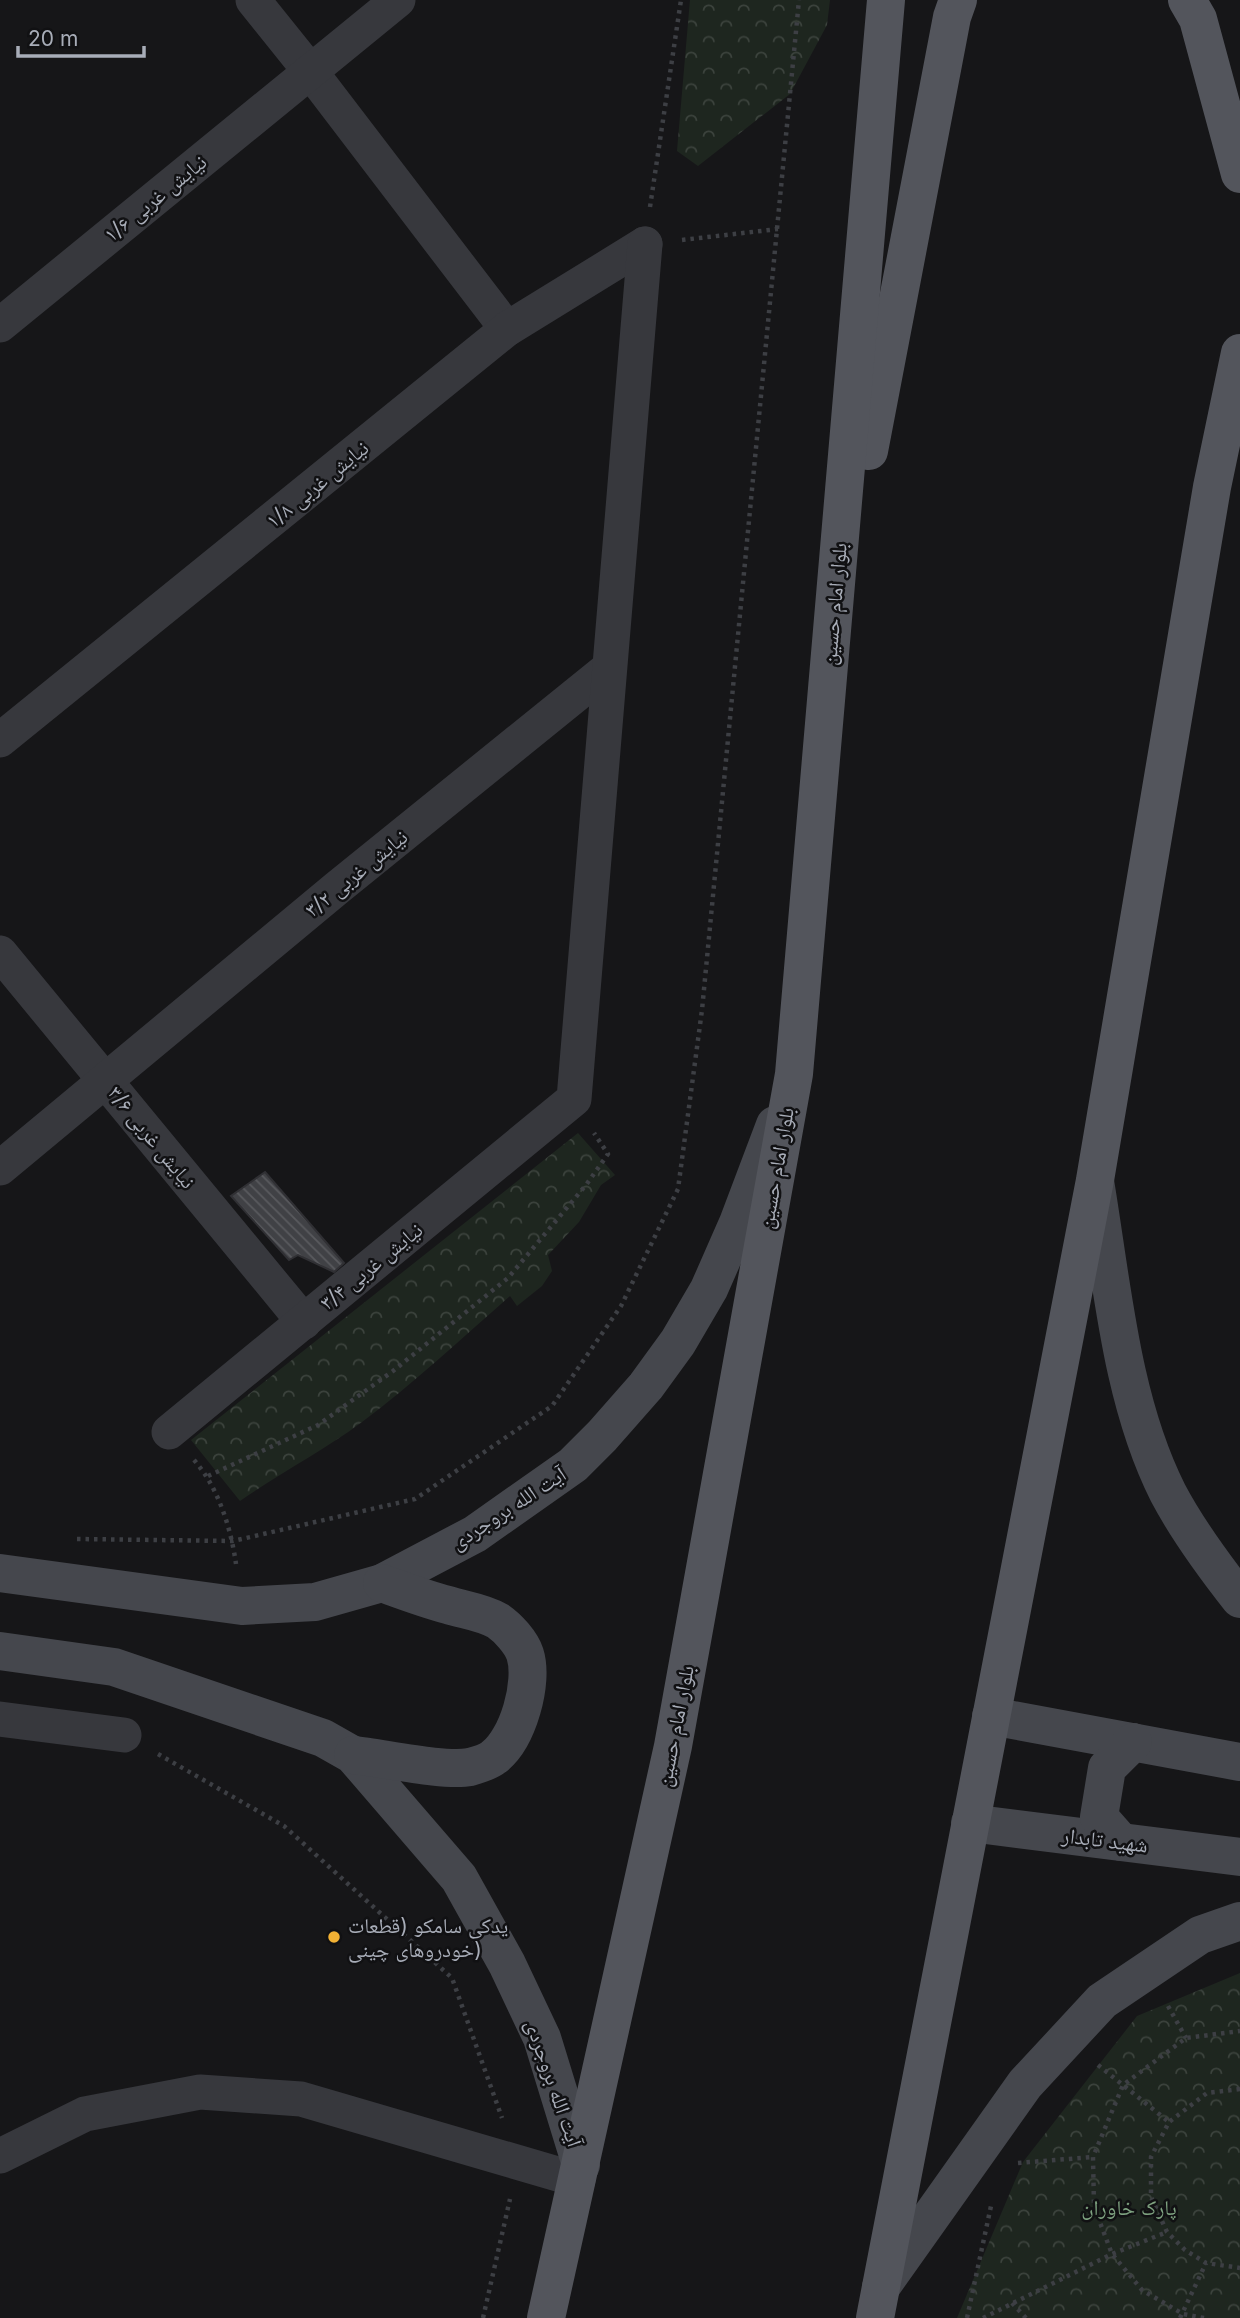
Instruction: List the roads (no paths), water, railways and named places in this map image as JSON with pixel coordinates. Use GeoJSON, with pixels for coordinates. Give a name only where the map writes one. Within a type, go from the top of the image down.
{"type":"FeatureCollection","features":[{"type":"Feature","properties":{"kind":"main road","name":"بلوار امام حسین"},"geometry":{"type":"LineString","coordinates":[[546,2318],[673,1746],[793,1073],[886,0]]}},
{"type":"Feature","properties":{"kind":"main road"},"geometry":{"type":"LineString","coordinates":[[829,659],[951,17],[958,0]]}},
{"type":"Feature","properties":{"kind":"main road"},"geometry":{"type":"LineString","coordinates":[[1187,0],[1198,19],[1240,174]]}},
{"type":"Feature","properties":{"kind":"main road"},"geometry":{"type":"LineString","coordinates":[[878,2302],[1095,1180],[1212,487],[1240,353]]}},
{"type":"Feature","properties":{"kind":"main road","name":"آیت الله بروجردی"},"geometry":{"type":"LineString","coordinates":[[0,1573],[242,1606],[315,1602],[382,1583],[475,1534],[564,1472],[602,1436],[646,1387],[678,1342],[709,1289],[738,1223],[793,1073]]}},
{"type":"Feature","properties":{"kind":"main road"},"geometry":{"type":"LineString","coordinates":[[1095,1180],[1122,1347],[1141,1426],[1168,1493],[1206,1555],[1240,1599]]}},
{"type":"Feature","properties":{"kind":"main road"},"geometry":{"type":"LineString","coordinates":[[354,1755],[445,1767],[467,1768],[481,1764],[494,1758],[507,1742],[524,1702],[525,1654],[513,1635],[498,1622],[480,1613],[382,1583]]}},
{"type":"Feature","properties":{"kind":"main road","name":"آیت الله بروجردی"},"geometry":{"type":"LineString","coordinates":[[0,1651],[114,1667],[323,1738],[354,1755],[459,1878],[507,1964],[542,2038],[580,2173]]}},
{"type":"Feature","properties":{"kind":"main road"},"geometry":{"type":"LineString","coordinates":[[991,1716],[1240,1762]]}},
{"type":"Feature","properties":{"kind":"main road"},"geometry":{"type":"LineString","coordinates":[[1121,1842],[1099,1817],[1107,1768],[1133,1742]]}},
{"type":"Feature","properties":{"kind":"main road","name":"شهید تابدار"},"geometry":{"type":"LineString","coordinates":[[971,1823],[1240,1857]]}},
{"type":"Feature","properties":{"kind":"main road"},"geometry":{"type":"LineString","coordinates":[[878,2302],[1025,2084],[1102,2001],[1200,1935],[1240,1921]]}},
{"type":"Feature","properties":{"kind":"street"},"geometry":{"type":"LineString","coordinates":[[253,0],[507,329]]}},
{"type":"Feature","properties":{"kind":"street","name":"نیایش غربی ۱/۶"},"geometry":{"type":"LineString","coordinates":[[0,325],[398,0]]}},
{"type":"Feature","properties":{"kind":"street","name":"نیایش غربی ۱/۸"},"geometry":{"type":"LineString","coordinates":[[0,740],[507,329],[645,244],[610,668]]}},
{"type":"Feature","properties":{"kind":"street","name":"نیایش غربی ۳/۲"},"geometry":{"type":"LineString","coordinates":[[0,1168],[337,888],[610,668]]}},
{"type":"Feature","properties":{"kind":"street","name":"نیایش غربی ۳/۴"},"geometry":{"type":"LineString","coordinates":[[169,1432],[573,1100],[610,668]]}},
{"type":"Feature","properties":{"kind":"street","name":"نیایش غربی ۳/۶"},"geometry":{"type":"LineString","coordinates":[[0,953],[304,1322]]}},
{"type":"Feature","properties":{"kind":"street"},"geometry":{"type":"LineString","coordinates":[[0,1719],[124,1735]]}},
{"type":"Feature","properties":{"kind":"street"},"geometry":{"type":"LineString","coordinates":[[0,2156],[85,2114],[200,2092],[301,2099],[519,2163],[580,2173]]}},
{"type":"Feature","properties":{"kind":"place","name":"یدکی سامکو (قطعات خودروهای چینی)"},"geometry":{"type":"Point","coordinates":[334,1937]}},
{"type":"Feature","properties":{"kind":"park label","name":"پارک خاوران"},"geometry":{"type":"Point","coordinates":[1129,2207]}}]}
